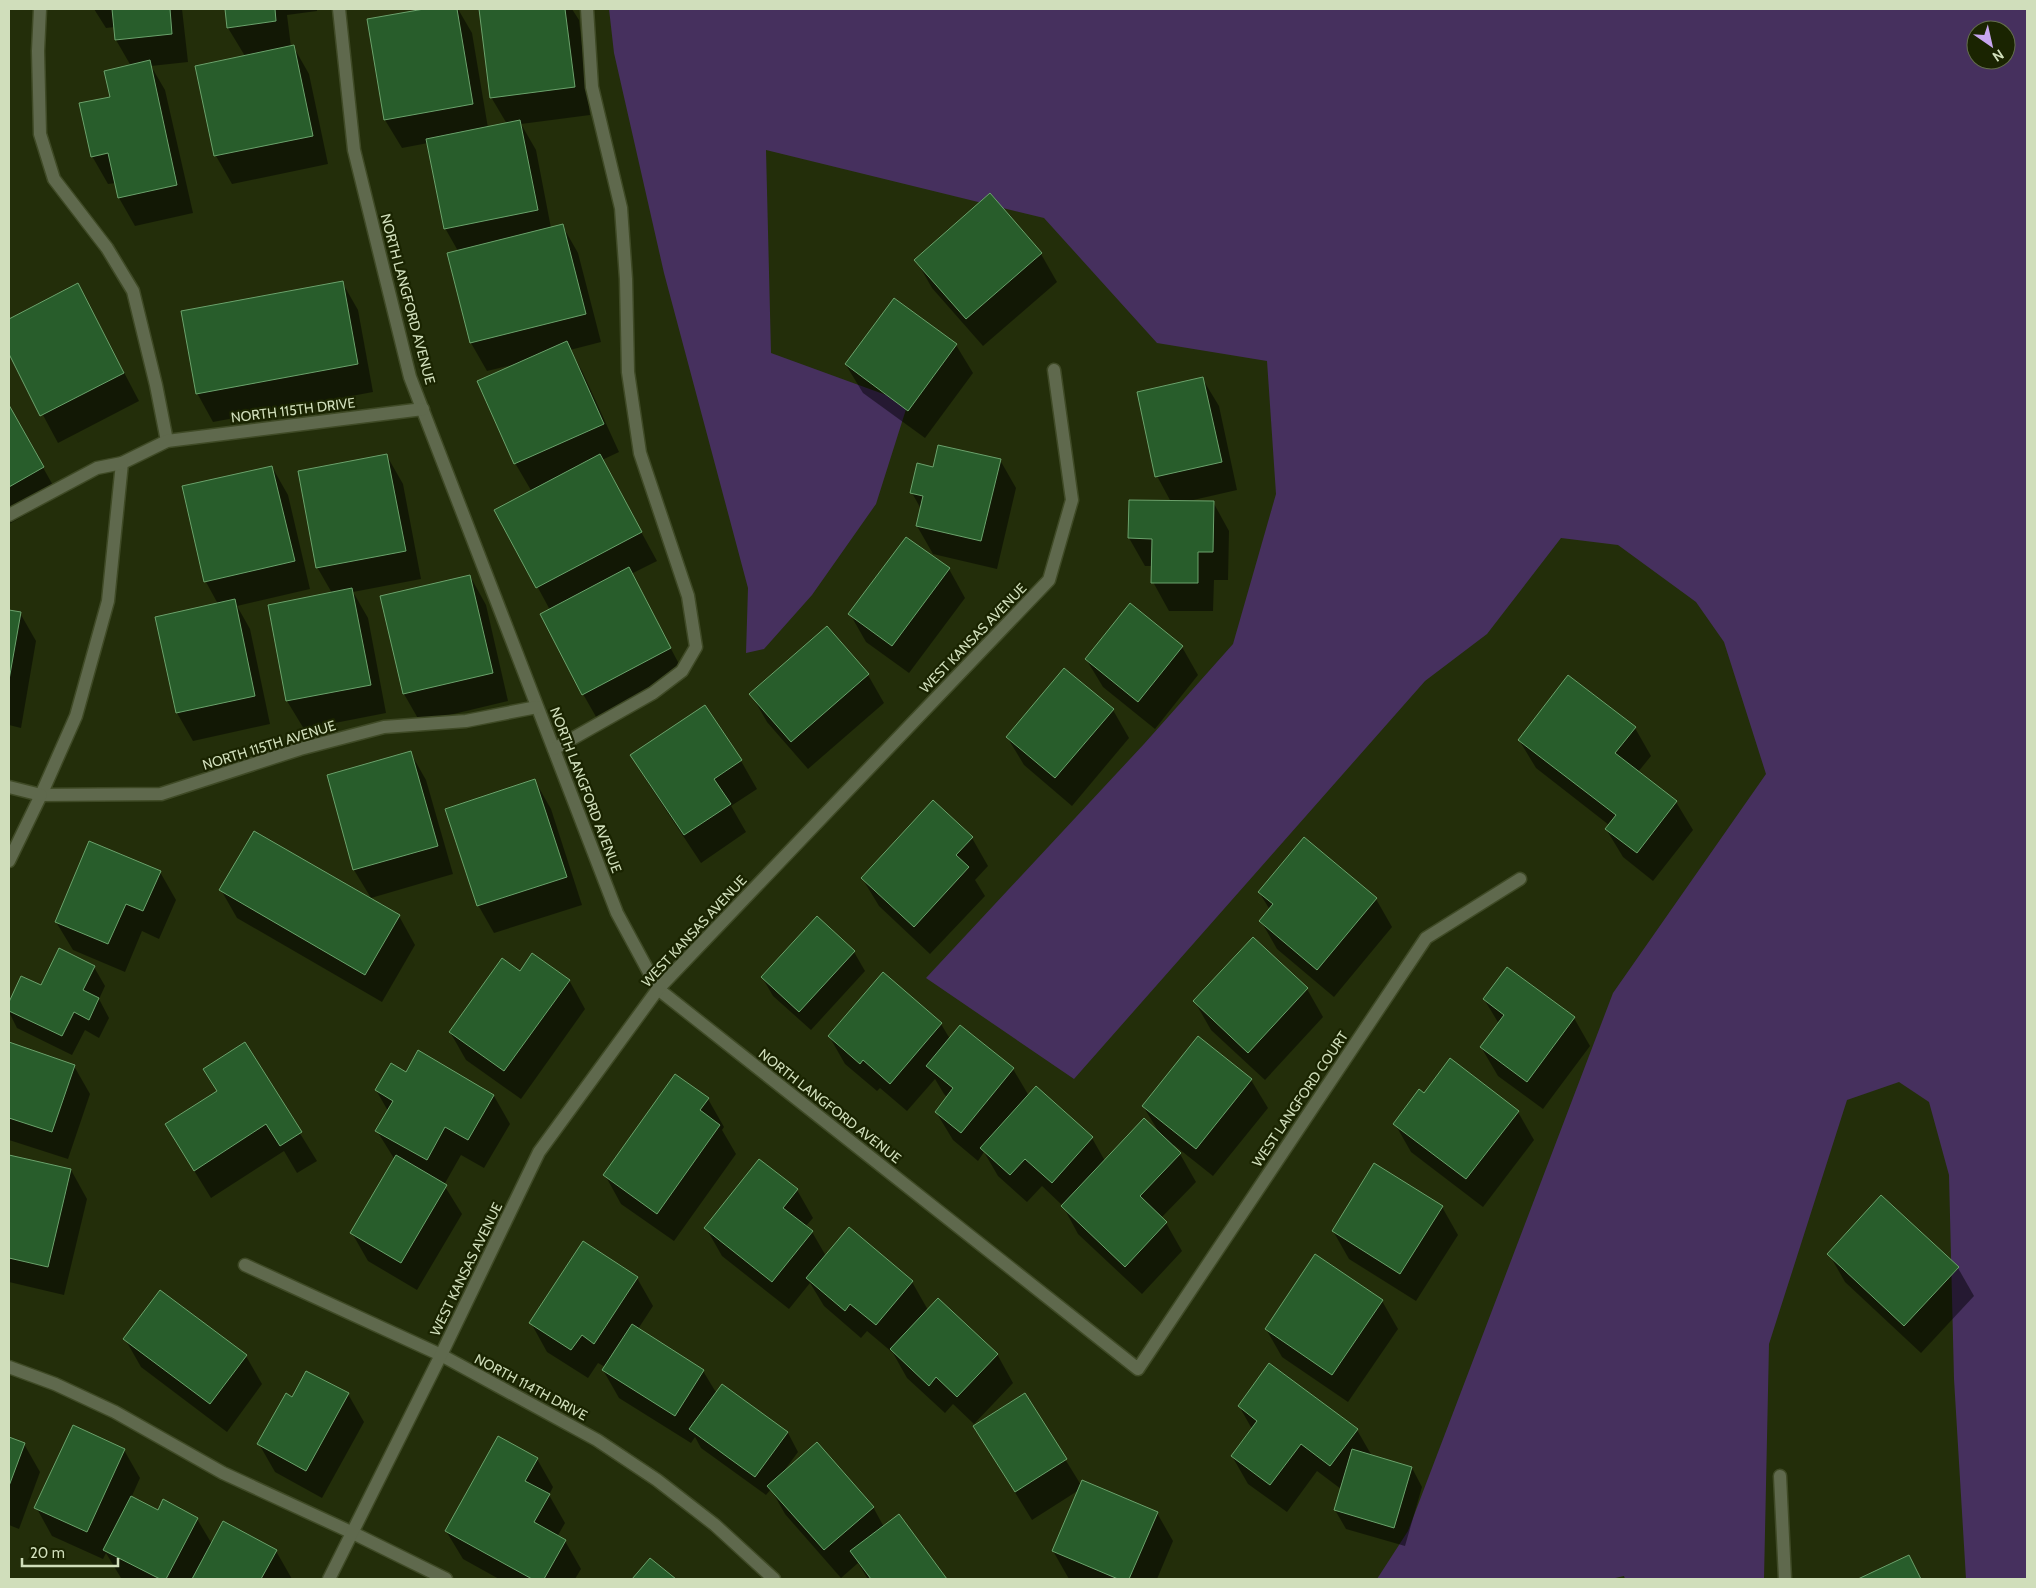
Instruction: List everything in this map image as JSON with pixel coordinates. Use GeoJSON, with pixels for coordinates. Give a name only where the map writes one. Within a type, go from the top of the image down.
{"type":"FeatureCollection","features":[{"type":"Feature","properties":{"kind":"street"},"geometry":{"type":"LineString","coordinates":[[40,9],[38,51],[40,134],[54,179],[107,248],[132,291],[156,385],[167,440]]}},
{"type":"Feature","properties":{"kind":"street","name":"NORTH LANGFORD AVENUE"},"geometry":{"type":"LineString","coordinates":[[339,9],[354,150],[410,377],[617,913],[658,989],[1138,1369]]}},
{"type":"Feature","properties":{"kind":"street"},"geometry":{"type":"LineString","coordinates":[[554,749],[653,693],[682,671],[696,647],[688,596],[640,453],[628,372],[626,280],[621,208],[592,87],[587,9]]}},
{"type":"Feature","properties":{"kind":"street","name":"WEST KANSAS AVENUE"},"geometry":{"type":"LineString","coordinates":[[329,1579],[353,1534],[539,1152],[658,989],[1050,580],[1072,500],[1054,370]]}},
{"type":"Feature","properties":{"kind":"street","name":"NORTH 115TH DRIVE"},"geometry":{"type":"LineString","coordinates":[[9,515],[97,468],[122,462],[167,440],[423,409]]}},
{"type":"Feature","properties":{"kind":"street"},"geometry":{"type":"LineString","coordinates":[[9,861],[76,716],[108,601],[122,462]]}},
{"type":"Feature","properties":{"kind":"street","name":"NORTH 115TH AVENUE"},"geometry":{"type":"LineString","coordinates":[[9,787],[40,795],[161,794],[300,750],[384,727],[466,721],[538,706]]}},
{"type":"Feature","properties":{"kind":"street","name":"WEST LANGFORD COURT"},"geometry":{"type":"LineString","coordinates":[[1138,1369],[1426,938],[1520,879]]}},
{"type":"Feature","properties":{"kind":"street","name":"NORTH 114TH DRIVE"},"geometry":{"type":"LineString","coordinates":[[245,1265],[441,1355],[597,1440],[657,1480],[715,1525],[774,1579]]}},
{"type":"Feature","properties":{"kind":"street"},"geometry":{"type":"LineString","coordinates":[[9,1367],[55,1384],[106,1408],[223,1474],[446,1579]]}},
{"type":"Feature","properties":{"kind":"street"},"geometry":{"type":"LineString","coordinates":[[1780,1476],[1785,1579]]}},
{"type":"Feature","properties":{"kind":"shaded area"},"geometry":{"type":"Polygon","coordinates":[[[609,9],[2027,9],[2027,1579],[1966,1579],[1954,1379],[1949,1175],[1929,1102],[1899,1082],[1847,1100],[1769,1344],[1764,1579],[1625,1579],[1624,1576],[1611,1579],[1377,1579],[1408,1531],[1613,993],[1766,774],[1724,642],[1696,602],[1618,545],[1561,538],[1487,634],[1425,681],[1074,1079],[926,978],[1144,744],[1233,644],[1276,494],[1267,361],[1157,343],[1044,218],[766,150],[771,353],[908,403],[876,504],[812,595],[764,649],[746,653],[748,588],[664,273],[614,53],[609,9]]]}},
{"type":"Feature","properties":{"kind":"building"},"geometry":{"type":"Polygon","coordinates":[[[112,9],[170,9],[172,34],[115,40],[112,9]]]}},
{"type":"Feature","properties":{"kind":"building"},"geometry":{"type":"Polygon","coordinates":[[[225,9],[275,9],[276,21],[227,28],[225,9]]]}},
{"type":"Feature","properties":{"kind":"building"},"geometry":{"type":"Polygon","coordinates":[[[424,9],[457,9],[473,104],[384,120],[367,19],[424,9]]]}},
{"type":"Feature","properties":{"kind":"building"},"geometry":{"type":"Polygon","coordinates":[[[479,9],[565,9],[575,87],[490,98],[479,9]]]}},
{"type":"Feature","properties":{"kind":"building"},"geometry":{"type":"Polygon","coordinates":[[[294,45],[313,136],[214,156],[195,66],[294,45]]]}},
{"type":"Feature","properties":{"kind":"building"},"geometry":{"type":"Polygon","coordinates":[[[150,60],[177,185],[118,198],[108,153],[91,157],[79,103],[110,97],[104,71],[150,60]]]}},
{"type":"Feature","properties":{"kind":"building"},"geometry":{"type":"Polygon","coordinates":[[[520,120],[538,210],[444,229],[426,139],[520,120]]]}},
{"type":"Feature","properties":{"kind":"building"},"geometry":{"type":"Polygon","coordinates":[[[990,193],[1042,253],[966,319],[914,260],[990,193]]]}},
{"type":"Feature","properties":{"kind":"building"},"geometry":{"type":"Polygon","coordinates":[[[563,224],[586,314],[470,343],[447,253],[563,224]]]}},
{"type":"Feature","properties":{"kind":"building"},"geometry":{"type":"Polygon","coordinates":[[[343,281],[358,364],[196,394],[181,311],[343,281]]]}},
{"type":"Feature","properties":{"kind":"building"},"geometry":{"type":"Polygon","coordinates":[[[78,283],[124,373],[40,416],[9,354],[9,319],[78,283]]]}},
{"type":"Feature","properties":{"kind":"building"},"geometry":{"type":"Polygon","coordinates":[[[894,298],[957,344],[908,411],[845,364],[894,298]]]}},
{"type":"Feature","properties":{"kind":"building"},"geometry":{"type":"Polygon","coordinates":[[[567,341],[604,424],[514,464],[477,381],[567,341]]]}},
{"type":"Feature","properties":{"kind":"building"},"geometry":{"type":"Polygon","coordinates":[[[1203,377],[1222,462],[1155,477],[1137,392],[1203,377]]]}},
{"type":"Feature","properties":{"kind":"building"},"geometry":{"type":"Polygon","coordinates":[[[9,405],[44,467],[9,487],[9,405]]]}},
{"type":"Feature","properties":{"kind":"building"},"geometry":{"type":"Polygon","coordinates":[[[938,445],[1001,459],[981,541],[916,526],[923,496],[910,493],[917,463],[933,467],[938,445]]]}},
{"type":"Feature","properties":{"kind":"building"},"geometry":{"type":"Polygon","coordinates":[[[387,454],[406,551],[316,568],[298,471],[387,454]]]}},
{"type":"Feature","properties":{"kind":"building"},"geometry":{"type":"Polygon","coordinates":[[[600,454],[642,532],[536,588],[494,510],[600,454]]]}},
{"type":"Feature","properties":{"kind":"building"},"geometry":{"type":"Polygon","coordinates":[[[272,466],[295,561],[204,582],[182,486],[272,466]]]}},
{"type":"Feature","properties":{"kind":"building"},"geometry":{"type":"Polygon","coordinates":[[[1129,500],[1214,501],[1213,552],[1198,552],[1198,583],[1151,583],[1152,539],[1128,538],[1129,500]]]}},
{"type":"Feature","properties":{"kind":"building"},"geometry":{"type":"Polygon","coordinates":[[[906,537],[950,568],[892,646],[848,614],[906,537]]]}},
{"type":"Feature","properties":{"kind":"building"},"geometry":{"type":"Polygon","coordinates":[[[629,567],[671,648],[582,695],[540,614],[629,567]]]}},
{"type":"Feature","properties":{"kind":"building"},"geometry":{"type":"Polygon","coordinates":[[[470,575],[493,673],[403,694],[380,596],[470,575]]]}},
{"type":"Feature","properties":{"kind":"building"},"geometry":{"type":"Polygon","coordinates":[[[352,588],[371,685],[286,701],[268,605],[352,588]]]}},
{"type":"Feature","properties":{"kind":"building"},"geometry":{"type":"Polygon","coordinates":[[[235,599],[255,696],[176,713],[155,617],[235,599]]]}},
{"type":"Feature","properties":{"kind":"building"},"geometry":{"type":"Polygon","coordinates":[[[1130,603],[1183,646],[1138,702],[1085,659],[1130,603]]]}},
{"type":"Feature","properties":{"kind":"building"},"geometry":{"type":"Polygon","coordinates":[[[9,610],[21,612],[9,680],[9,610]]]}},
{"type":"Feature","properties":{"kind":"building"},"geometry":{"type":"Polygon","coordinates":[[[827,626],[869,674],[791,742],[749,694],[827,626]]]}},
{"type":"Feature","properties":{"kind":"building"},"geometry":{"type":"Polygon","coordinates":[[[1064,668],[1114,709],[1055,778],[1006,737],[1064,668]]]}},
{"type":"Feature","properties":{"kind":"building"},"geometry":{"type":"Polygon","coordinates":[[[1568,675],[1636,727],[1615,753],[1677,801],[1637,853],[1605,829],[1616,815],[1518,740],[1568,675]]]}},
{"type":"Feature","properties":{"kind":"building"},"geometry":{"type":"Polygon","coordinates":[[[705,705],[742,760],[714,779],[731,804],[684,835],[630,755],[705,705]]]}},
{"type":"Feature","properties":{"kind":"building"},"geometry":{"type":"Polygon","coordinates":[[[411,751],[438,846],[353,870],[327,775],[411,751]]]}},
{"type":"Feature","properties":{"kind":"building"},"geometry":{"type":"Polygon","coordinates":[[[535,779],[567,877],[477,906],[445,809],[535,779]]]}},
{"type":"Feature","properties":{"kind":"building"},"geometry":{"type":"Polygon","coordinates":[[[933,800],[973,837],[956,855],[969,867],[914,927],[861,878],[933,800]]]}},
{"type":"Feature","properties":{"kind":"building"},"geometry":{"type":"Polygon","coordinates":[[[254,831],[400,915],[365,975],[219,890],[254,831]]]}},
{"type":"Feature","properties":{"kind":"building"},"geometry":{"type":"Polygon","coordinates":[[[1304,837],[1377,898],[1317,970],[1259,921],[1273,904],[1258,892],[1304,837]]]}},
{"type":"Feature","properties":{"kind":"building"},"geometry":{"type":"Polygon","coordinates":[[[89,841],[161,871],[143,911],[126,904],[108,944],[55,922],[89,841]]]}},
{"type":"Feature","properties":{"kind":"building"},"geometry":{"type":"Polygon","coordinates":[[[817,916],[855,951],[799,1012],[761,977],[817,916]]]}},
{"type":"Feature","properties":{"kind":"building"},"geometry":{"type":"Polygon","coordinates":[[[1253,937],[1308,988],[1248,1053],[1193,1001],[1253,937]]]}},
{"type":"Feature","properties":{"kind":"building"},"geometry":{"type":"Polygon","coordinates":[[[59,948],[95,966],[83,990],[99,998],[89,1020],[74,1012],[62,1036],[9,1011],[9,1002],[21,976],[41,985],[59,948]]]}},
{"type":"Feature","properties":{"kind":"building"},"geometry":{"type":"Polygon","coordinates":[[[532,953],[570,980],[504,1071],[449,1032],[502,958],[520,971],[532,953]]]}},
{"type":"Feature","properties":{"kind":"building"},"geometry":{"type":"Polygon","coordinates":[[[1507,967],[1575,1017],[1527,1082],[1480,1047],[1504,1015],[1483,999],[1507,967]]]}},
{"type":"Feature","properties":{"kind":"building"},"geometry":{"type":"Polygon","coordinates":[[[883,972],[942,1023],[890,1084],[863,1060],[860,1064],[828,1036],[883,972]]]}},
{"type":"Feature","properties":{"kind":"building"},"geometry":{"type":"Polygon","coordinates":[[[960,1025],[1014,1068],[961,1133],[935,1112],[953,1088],[926,1066],[960,1025]]]}},
{"type":"Feature","properties":{"kind":"building"},"geometry":{"type":"Polygon","coordinates":[[[1198,1036],[1252,1079],[1196,1149],[1142,1106],[1198,1036]]]}},
{"type":"Feature","properties":{"kind":"building"},"geometry":{"type":"Polygon","coordinates":[[[9,1042],[75,1065],[52,1132],[9,1118],[9,1042]]]}},
{"type":"Feature","properties":{"kind":"building"},"geometry":{"type":"Polygon","coordinates":[[[245,1042],[302,1132],[280,1146],[266,1124],[194,1171],[165,1124],[217,1091],[203,1069],[245,1042]]]}},
{"type":"Feature","properties":{"kind":"building"},"geometry":{"type":"Polygon","coordinates":[[[418,1050],[494,1095],[468,1140],[445,1127],[427,1160],[375,1131],[393,1101],[375,1090],[391,1063],[406,1072],[418,1050]]]}},
{"type":"Feature","properties":{"kind":"building"},"geometry":{"type":"Polygon","coordinates":[[[1450,1058],[1519,1111],[1466,1179],[1393,1124],[1419,1089],[1424,1093],[1450,1058]]]}},
{"type":"Feature","properties":{"kind":"building"},"geometry":{"type":"Polygon","coordinates":[[[675,1074],[709,1098],[700,1110],[720,1125],[657,1214],[603,1175],[675,1074]]]}},
{"type":"Feature","properties":{"kind":"building"},"geometry":{"type":"Polygon","coordinates":[[[1036,1086],[1093,1137],[1052,1183],[1025,1159],[1010,1175],[980,1148],[1036,1086]]]}},
{"type":"Feature","properties":{"kind":"building"},"geometry":{"type":"Polygon","coordinates":[[[1144,1118],[1181,1153],[1140,1196],[1167,1222],[1125,1267],[1061,1206],[1144,1118]]]}},
{"type":"Feature","properties":{"kind":"building"},"geometry":{"type":"Polygon","coordinates":[[[9,1155],[71,1169],[48,1267],[9,1258],[9,1155]]]}},
{"type":"Feature","properties":{"kind":"building"},"geometry":{"type":"Polygon","coordinates":[[[396,1155],[447,1185],[401,1263],[350,1233],[396,1155]]]}},
{"type":"Feature","properties":{"kind":"building"},"geometry":{"type":"Polygon","coordinates":[[[759,1159],[798,1189],[783,1208],[813,1231],[772,1282],[704,1228],[759,1159]]]}},
{"type":"Feature","properties":{"kind":"building"},"geometry":{"type":"Polygon","coordinates":[[[1374,1163],[1443,1206],[1400,1274],[1332,1231],[1374,1163]]]}},
{"type":"Feature","properties":{"kind":"building"},"geometry":{"type":"Polygon","coordinates":[[[1881,1195],[1959,1267],[1904,1326],[1827,1254],[1881,1195]]]}},
{"type":"Feature","properties":{"kind":"building"},"geometry":{"type":"Polygon","coordinates":[[[849,1227],[913,1281],[876,1325],[850,1304],[845,1311],[806,1278],[849,1227]]]}},
{"type":"Feature","properties":{"kind":"building"},"geometry":{"type":"Polygon","coordinates":[[[583,1241],[638,1277],[594,1344],[582,1335],[571,1350],[529,1323],[583,1241]]]}},
{"type":"Feature","properties":{"kind":"building"},"geometry":{"type":"Polygon","coordinates":[[[1315,1254],[1383,1300],[1332,1375],[1265,1329],[1315,1254]]]}},
{"type":"Feature","properties":{"kind":"building"},"geometry":{"type":"Polygon","coordinates":[[[160,1290],[247,1355],[210,1404],[123,1339],[160,1290]]]}},
{"type":"Feature","properties":{"kind":"building"},"geometry":{"type":"Polygon","coordinates":[[[938,1298],[998,1354],[957,1397],[936,1377],[929,1386],[890,1349],[938,1298]]]}},
{"type":"Feature","properties":{"kind":"building"},"geometry":{"type":"Polygon","coordinates":[[[632,1324],[704,1370],[675,1416],[602,1370],[632,1324]]]}},
{"type":"Feature","properties":{"kind":"building"},"geometry":{"type":"Polygon","coordinates":[[[1269,1363],[1358,1429],[1330,1466],[1301,1444],[1270,1485],[1231,1456],[1257,1421],[1238,1406],[1269,1363]]]}},
{"type":"Feature","properties":{"kind":"building"},"geometry":{"type":"Polygon","coordinates":[[[306,1371],[349,1393],[306,1471],[257,1444],[286,1393],[292,1397],[306,1371]]]}},
{"type":"Feature","properties":{"kind":"building"},"geometry":{"type":"Polygon","coordinates":[[[722,1384],[788,1432],[755,1477],[689,1429],[722,1384]]]}},
{"type":"Feature","properties":{"kind":"building"},"geometry":{"type":"Polygon","coordinates":[[[1025,1393],[1067,1459],[1015,1492],[973,1426],[1025,1393]]]}},
{"type":"Feature","properties":{"kind":"building"},"geometry":{"type":"Polygon","coordinates":[[[73,1425],[125,1449],[87,1532],[34,1508],[73,1425]]]}},
{"type":"Feature","properties":{"kind":"building"},"geometry":{"type":"Polygon","coordinates":[[[498,1436],[538,1458],[525,1481],[550,1494],[534,1522],[566,1540],[544,1579],[532,1579],[445,1531],[498,1436]]]}},
{"type":"Feature","properties":{"kind":"building"},"geometry":{"type":"Polygon","coordinates":[[[9,1437],[25,1443],[9,1486],[9,1437]]]}},
{"type":"Feature","properties":{"kind":"building"},"geometry":{"type":"Polygon","coordinates":[[[817,1442],[874,1507],[824,1550],[767,1486],[817,1442]]]}},
{"type":"Feature","properties":{"kind":"building"},"geometry":{"type":"Polygon","coordinates":[[[1352,1449],[1412,1467],[1394,1528],[1334,1510],[1352,1449]]]}},
{"type":"Feature","properties":{"kind":"building"},"geometry":{"type":"Polygon","coordinates":[[[1082,1480],[1158,1512],[1129,1579],[1118,1579],[1052,1551],[1082,1480]]]}},
{"type":"Feature","properties":{"kind":"building"},"geometry":{"type":"Polygon","coordinates":[[[131,1496],[158,1510],[163,1499],[198,1518],[166,1579],[160,1579],[103,1550],[131,1496]]]}},
{"type":"Feature","properties":{"kind":"building"},"geometry":{"type":"Polygon","coordinates":[[[899,1514],[947,1579],[871,1579],[850,1551],[899,1514]]]}},
{"type":"Feature","properties":{"kind":"building"},"geometry":{"type":"Polygon","coordinates":[[[223,1521],[277,1550],[261,1579],[192,1579],[223,1521]]]}},
{"type":"Feature","properties":{"kind":"building"},"geometry":{"type":"Polygon","coordinates":[[[1909,1555],[1921,1579],[1858,1579],[1909,1555]]]}},
{"type":"Feature","properties":{"kind":"building"},"geometry":{"type":"Polygon","coordinates":[[[650,1558],[676,1579],[632,1579],[650,1558]]]}}]}
